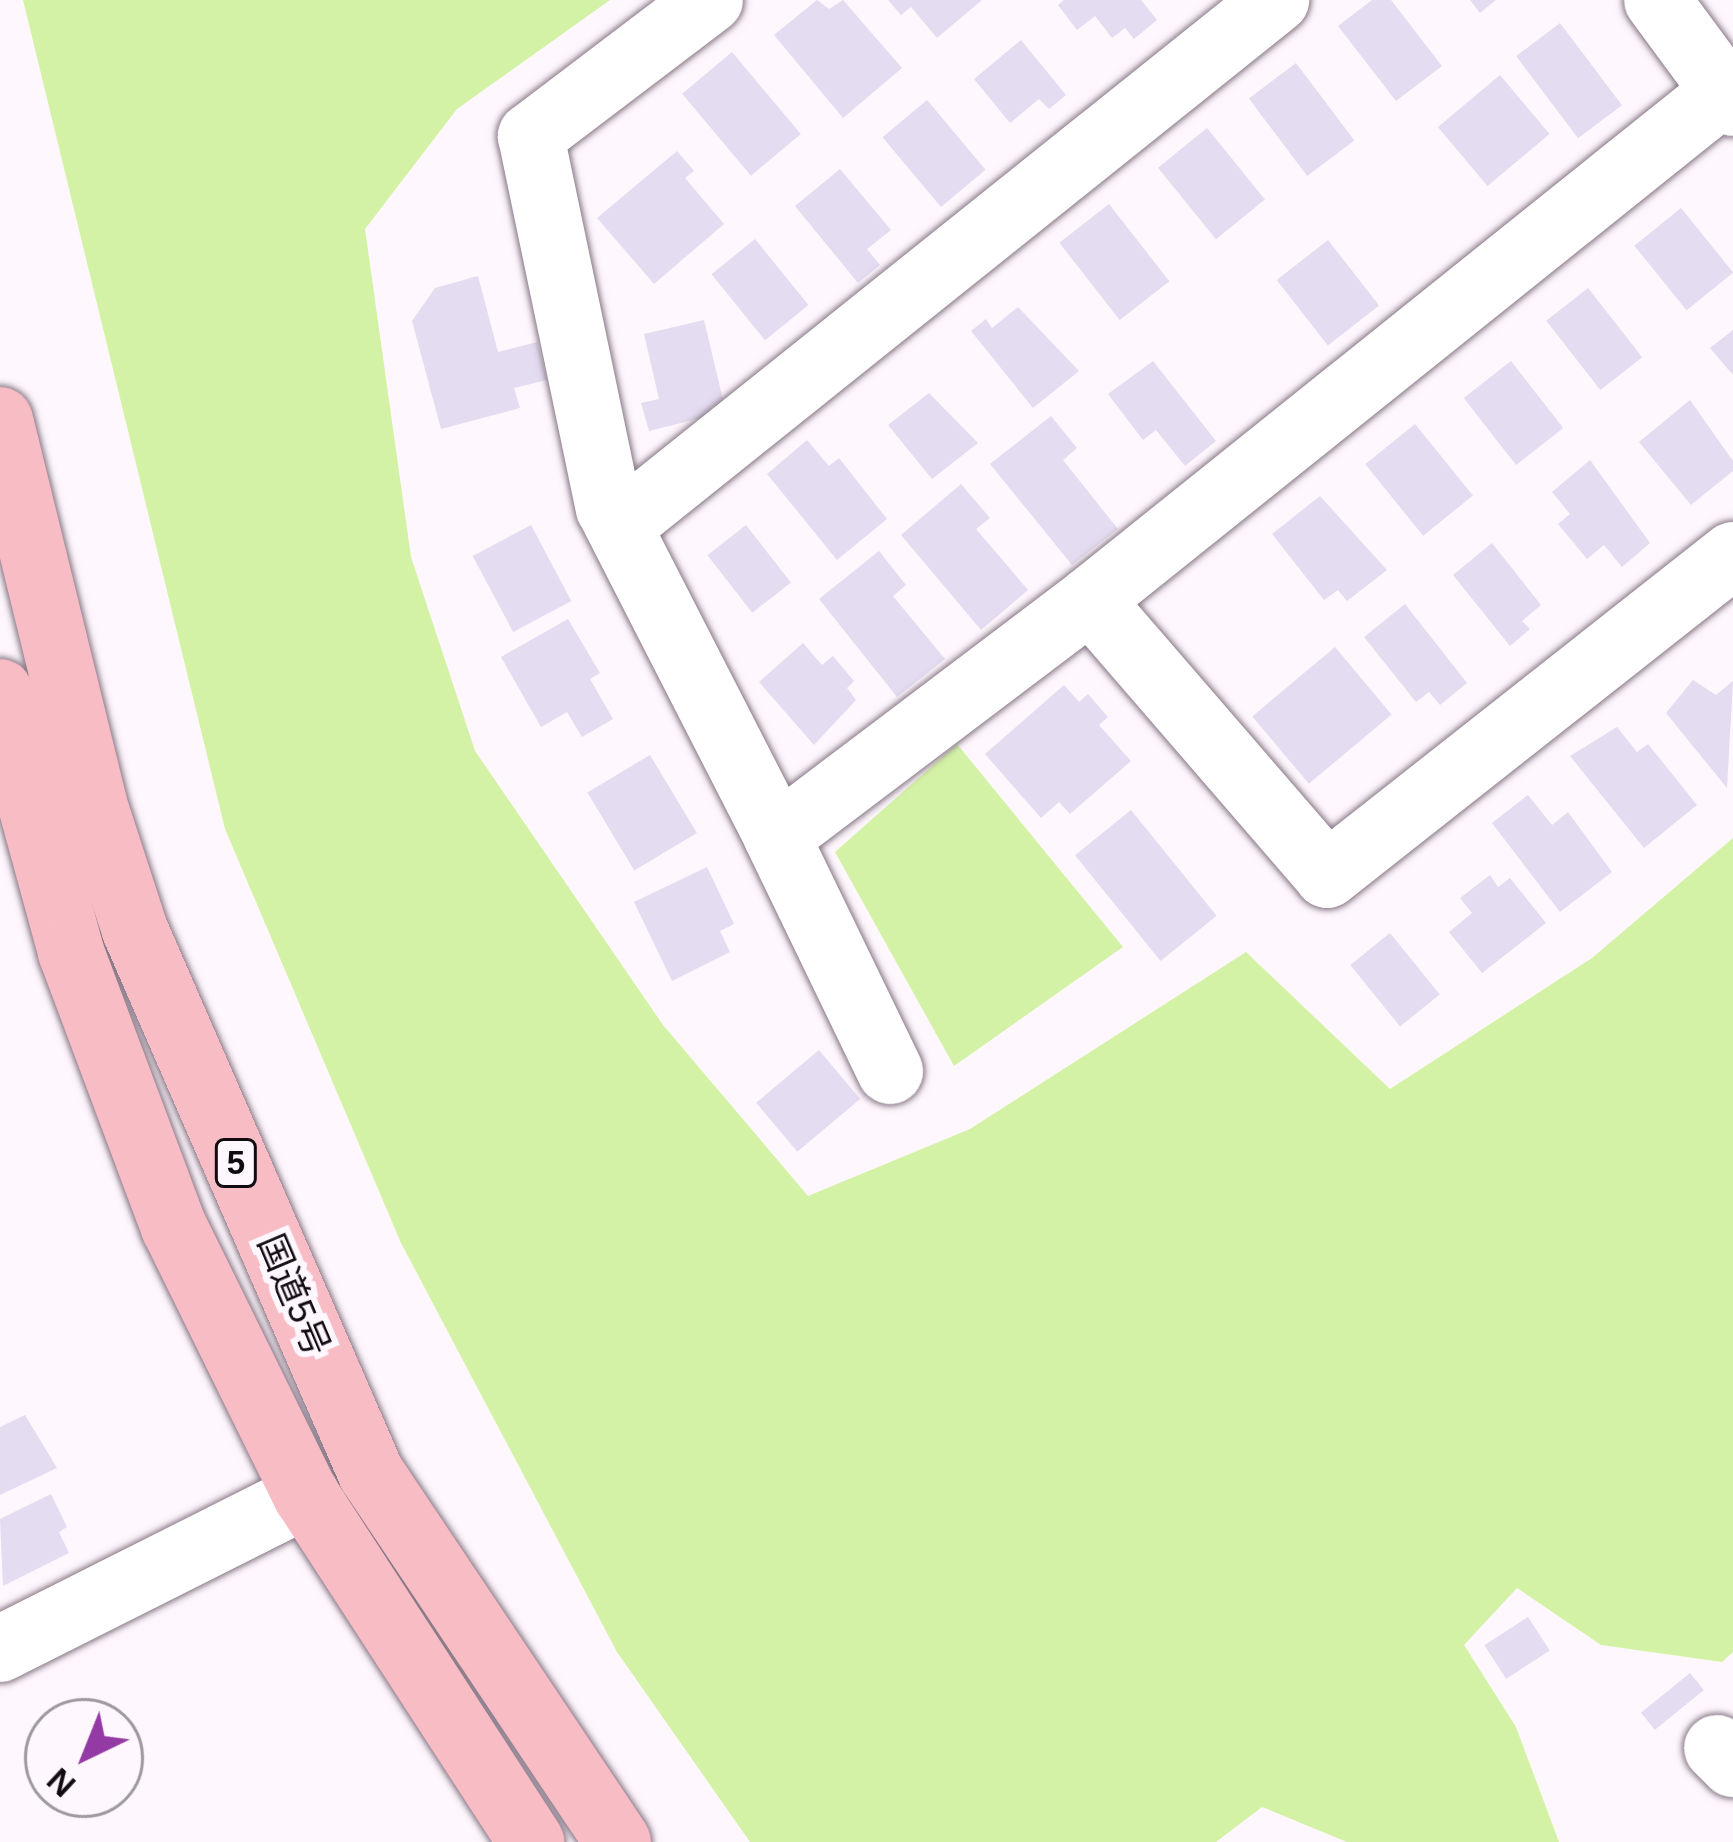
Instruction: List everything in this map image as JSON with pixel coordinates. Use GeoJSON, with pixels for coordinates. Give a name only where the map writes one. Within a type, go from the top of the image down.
{"type":"FeatureCollection","features":[{"type":"Feature","properties":{"kind":"highway","name":"国道5号"},"geometry":{"type":"LineString","coordinates":[[0,420],[108,848],[138,937],[371,1473],[618,1842]]}},
{"type":"Feature","properties":{"kind":"highway","name":"国道5号"},"geometry":{"type":"LineString","coordinates":[[0,692],[71,952],[174,1227],[306,1495],[531,1842]]}},
{"type":"Feature","properties":{"kind":"street"},"geometry":{"type":"LineString","coordinates":[[710,0],[531,136],[619,526],[778,837],[890,1071]]}},
{"type":"Feature","properties":{"kind":"street"},"geometry":{"type":"LineString","coordinates":[[619,526],[1276,0]]}},
{"type":"Feature","properties":{"kind":"street"},"geometry":{"type":"LineString","coordinates":[[778,837],[1090,600],[1729,97],[1657,0]]}},
{"type":"Feature","properties":{"kind":"street"},"geometry":{"type":"LineString","coordinates":[[1090,600],[1327,875],[1733,555]]}},
{"type":"Feature","properties":{"kind":"street"},"geometry":{"type":"LineString","coordinates":[[0,1649],[306,1495]]}},
{"type":"Feature","properties":{"kind":"green space"},"geometry":{"type":"Polygon","coordinates":[[[23,0],[610,0],[457,109],[365,229],[411,557],[475,751],[663,1025],[808,1196],[970,1129],[1246,952],[1390,1089],[1592,958],[1733,838],[1733,1652],[1722,1662],[1601,1645],[1517,1588],[1464,1645],[1516,1727],[1559,1842],[1347,1842],[1262,1807],[1216,1842],[750,1842],[617,1652],[401,1243],[225,829],[23,0]]]}},
{"type":"Feature","properties":{"kind":"green space"},"geometry":{"type":"Polygon","coordinates":[[[957,744],[1123,947],[954,1066],[835,852],[957,744]]]}},
{"type":"Feature","properties":{"kind":"building"},"geometry":{"type":"Polygon","coordinates":[[[817,0],[829,9],[843,0],[902,68],[843,118],[774,35],[817,0]]]}},
{"type":"Feature","properties":{"kind":"building"},"geometry":{"type":"Polygon","coordinates":[[[888,0],[982,0],[937,38],[911,7],[901,15],[888,0]]]}},
{"type":"Feature","properties":{"kind":"building"},"geometry":{"type":"Polygon","coordinates":[[[1064,0],[1141,0],[1157,20],[1134,39],[1125,28],[1112,38],[1095,16],[1077,30],[1058,5],[1064,0]]]}},
{"type":"Feature","properties":{"kind":"building"},"geometry":{"type":"Polygon","coordinates":[[[1372,0],[1391,0],[1442,66],[1396,101],[1338,26],[1372,0]]]}},
{"type":"Feature","properties":{"kind":"building"},"geometry":{"type":"Polygon","coordinates":[[[1470,0],[1496,0],[1480,13],[1470,0]]]}},
{"type":"Feature","properties":{"kind":"building"},"geometry":{"type":"Polygon","coordinates":[[[1560,23],[1622,105],[1578,138],[1516,56],[1560,23]]]}},
{"type":"Feature","properties":{"kind":"building"},"geometry":{"type":"Polygon","coordinates":[[[1021,40],[1066,95],[1049,109],[1039,99],[1010,123],[974,79],[1021,40]]]}},
{"type":"Feature","properties":{"kind":"building"},"geometry":{"type":"Polygon","coordinates":[[[732,52],[801,134],[751,176],[682,94],[732,52]]]}},
{"type":"Feature","properties":{"kind":"building"},"geometry":{"type":"Polygon","coordinates":[[[1296,63],[1354,140],[1307,176],[1249,99],[1296,63]]]}},
{"type":"Feature","properties":{"kind":"building"},"geometry":{"type":"Polygon","coordinates":[[[1500,75],[1549,134],[1487,186],[1438,127],[1500,75]]]}},
{"type":"Feature","properties":{"kind":"building"},"geometry":{"type":"Polygon","coordinates":[[[927,100],[985,170],[941,207],[883,137],[927,100]]]}},
{"type":"Feature","properties":{"kind":"building"},"geometry":{"type":"Polygon","coordinates":[[[1207,128],[1265,199],[1216,239],[1158,168],[1207,128]]]}},
{"type":"Feature","properties":{"kind":"building"},"geometry":{"type":"Polygon","coordinates":[[[677,151],[694,171],[685,178],[724,224],[654,284],[597,218],[677,151]]]}},
{"type":"Feature","properties":{"kind":"building"},"geometry":{"type":"Polygon","coordinates":[[[840,169],[891,230],[867,249],[880,265],[858,283],[795,206],[840,169]]]}},
{"type":"Feature","properties":{"kind":"building"},"geometry":{"type":"Polygon","coordinates":[[[1109,204],[1169,281],[1120,320],[1059,243],[1109,204]]]}},
{"type":"Feature","properties":{"kind":"building"},"geometry":{"type":"Polygon","coordinates":[[[1681,208],[1733,272],[1687,310],[1634,246],[1681,208]]]}},
{"type":"Feature","properties":{"kind":"building"},"geometry":{"type":"Polygon","coordinates":[[[755,239],[808,305],[765,340],[711,274],[755,239]]]}},
{"type":"Feature","properties":{"kind":"building"},"geometry":{"type":"Polygon","coordinates":[[[1328,240],[1379,305],[1328,345],[1277,280],[1328,240]]]}},
{"type":"Feature","properties":{"kind":"building"},"geometry":{"type":"Polygon","coordinates":[[[478,276],[498,352],[537,342],[547,380],[514,388],[520,408],[441,429],[412,321],[435,288],[478,276]]]}},
{"type":"Feature","properties":{"kind":"building"},"geometry":{"type":"Polygon","coordinates":[[[1588,288],[1642,357],[1600,390],[1546,321],[1588,288]]]}},
{"type":"Feature","properties":{"kind":"building"},"geometry":{"type":"Polygon","coordinates":[[[1018,307],[1079,371],[1033,408],[971,331],[986,319],[992,328],[1018,307]]]}},
{"type":"Feature","properties":{"kind":"building"},"geometry":{"type":"Polygon","coordinates":[[[704,320],[724,404],[711,407],[713,415],[649,431],[641,403],[659,399],[644,334],[704,320]]]}},
{"type":"Feature","properties":{"kind":"building"},"geometry":{"type":"Polygon","coordinates":[[[1733,330],[1733,375],[1710,348],[1733,330]]]}},
{"type":"Feature","properties":{"kind":"building"},"geometry":{"type":"Polygon","coordinates":[[[1153,361],[1216,441],[1185,466],[1156,430],[1143,440],[1108,394],[1153,361]]]}},
{"type":"Feature","properties":{"kind":"building"},"geometry":{"type":"Polygon","coordinates":[[[1511,361],[1563,428],[1516,465],[1464,398],[1511,361]]]}},
{"type":"Feature","properties":{"kind":"building"},"geometry":{"type":"Polygon","coordinates":[[[929,393],[978,443],[932,479],[888,425],[929,393]]]}},
{"type":"Feature","properties":{"kind":"building"},"geometry":{"type":"Polygon","coordinates":[[[1690,400],[1733,461],[1733,471],[1691,505],[1639,442],[1690,400]]]}},
{"type":"Feature","properties":{"kind":"building"},"geometry":{"type":"Polygon","coordinates":[[[1051,416],[1077,448],[1063,460],[1118,529],[1072,565],[990,464],[1051,416]]]}},
{"type":"Feature","properties":{"kind":"building"},"geometry":{"type":"Polygon","coordinates":[[[1415,424],[1473,495],[1423,536],[1365,464],[1415,424]]]}},
{"type":"Feature","properties":{"kind":"building"},"geometry":{"type":"Polygon","coordinates":[[[807,440],[829,466],[839,458],[887,519],[837,560],[767,474],[807,440]]]}},
{"type":"Feature","properties":{"kind":"building"},"geometry":{"type":"Polygon","coordinates":[[[1590,460],[1650,543],[1622,567],[1604,545],[1587,559],[1558,524],[1570,514],[1552,492],[1590,460]]]}},
{"type":"Feature","properties":{"kind":"building"},"geometry":{"type":"Polygon","coordinates":[[[961,484],[990,518],[976,529],[1028,590],[981,630],[901,535],[961,484]]]}},
{"type":"Feature","properties":{"kind":"building"},"geometry":{"type":"Polygon","coordinates":[[[1320,496],[1387,570],[1347,601],[1338,590],[1324,600],[1272,534],[1320,496]]]}},
{"type":"Feature","properties":{"kind":"building"},"geometry":{"type":"Polygon","coordinates":[[[531,525],[571,601],[513,632],[473,556],[531,525]]]}},
{"type":"Feature","properties":{"kind":"building"},"geometry":{"type":"Polygon","coordinates":[[[746,525],[791,583],[752,613],[707,555],[746,525]]]}},
{"type":"Feature","properties":{"kind":"building"},"geometry":{"type":"Polygon","coordinates":[[[1492,543],[1541,605],[1522,621],[1530,629],[1510,646],[1453,575],[1492,543]]]}},
{"type":"Feature","properties":{"kind":"building"},"geometry":{"type":"Polygon","coordinates":[[[879,551],[906,585],[893,596],[945,659],[897,697],[819,599],[879,551]]]}},
{"type":"Feature","properties":{"kind":"building"},"geometry":{"type":"Polygon","coordinates":[[[1405,604],[1467,683],[1440,705],[1429,692],[1416,702],[1364,637],[1405,604]]]}},
{"type":"Feature","properties":{"kind":"building"},"geometry":{"type":"Polygon","coordinates":[[[568,619],[600,673],[590,679],[613,719],[582,737],[567,712],[541,727],[501,657],[568,619]]]}},
{"type":"Feature","properties":{"kind":"building"},"geometry":{"type":"Polygon","coordinates":[[[803,643],[822,665],[833,656],[854,681],[847,688],[856,700],[814,745],[759,682],[803,643]]]}},
{"type":"Feature","properties":{"kind":"building"},"geometry":{"type":"Polygon","coordinates":[[[1335,647],[1392,714],[1309,784],[1252,716],[1335,647]]]}},
{"type":"Feature","properties":{"kind":"building"},"geometry":{"type":"Polygon","coordinates":[[[1693,680],[1716,695],[1733,681],[1727,788],[1666,713],[1693,680]]]}},
{"type":"Feature","properties":{"kind":"building"},"geometry":{"type":"Polygon","coordinates":[[[1064,685],[1079,702],[1088,694],[1108,717],[1099,725],[1131,761],[1070,814],[1059,802],[1041,818],[985,754],[1064,685]]]}},
{"type":"Feature","properties":{"kind":"building"},"geometry":{"type":"Polygon","coordinates":[[[1617,727],[1637,752],[1648,744],[1697,805],[1644,848],[1570,756],[1617,727]]]}},
{"type":"Feature","properties":{"kind":"building"},"geometry":{"type":"Polygon","coordinates":[[[650,755],[697,833],[634,871],[587,793],[650,755]]]}},
{"type":"Feature","properties":{"kind":"building"},"geometry":{"type":"Polygon","coordinates":[[[1528,795],[1552,825],[1568,812],[1612,872],[1560,912],[1492,823],[1528,795]]]}},
{"type":"Feature","properties":{"kind":"building"},"geometry":{"type":"Polygon","coordinates":[[[1131,810],[1217,916],[1161,961],[1075,855],[1131,810]]]}},
{"type":"Feature","properties":{"kind":"building"},"geometry":{"type":"Polygon","coordinates":[[[707,867],[734,924],[720,931],[730,952],[672,981],[634,902],[707,867]]]}},
{"type":"Feature","properties":{"kind":"building"},"geometry":{"type":"Polygon","coordinates":[[[1490,875],[1498,887],[1510,878],[1546,923],[1482,973],[1449,932],[1472,913],[1460,898],[1490,875]]]}},
{"type":"Feature","properties":{"kind":"building"},"geometry":{"type":"Polygon","coordinates":[[[1390,933],[1440,994],[1400,1026],[1350,965],[1390,933]]]}},
{"type":"Feature","properties":{"kind":"building"},"geometry":{"type":"Polygon","coordinates":[[[819,1050],[860,1099],[797,1152],[756,1103],[819,1050]]]}},
{"type":"Feature","properties":{"kind":"building"},"geometry":{"type":"Polygon","coordinates":[[[25,1415],[57,1468],[0,1495],[0,1427],[25,1415]]]}},
{"type":"Feature","properties":{"kind":"building"},"geometry":{"type":"Polygon","coordinates":[[[51,1494],[67,1527],[59,1532],[69,1553],[3,1586],[0,1519],[51,1494]]]}},
{"type":"Feature","properties":{"kind":"building"},"geometry":{"type":"Polygon","coordinates":[[[1528,1617],[1550,1651],[1506,1679],[1484,1645],[1528,1617]]]}},
{"type":"Feature","properties":{"kind":"building"},"geometry":{"type":"Polygon","coordinates":[[[1690,1673],[1704,1690],[1655,1730],[1641,1713],[1690,1673]]]}}]}
